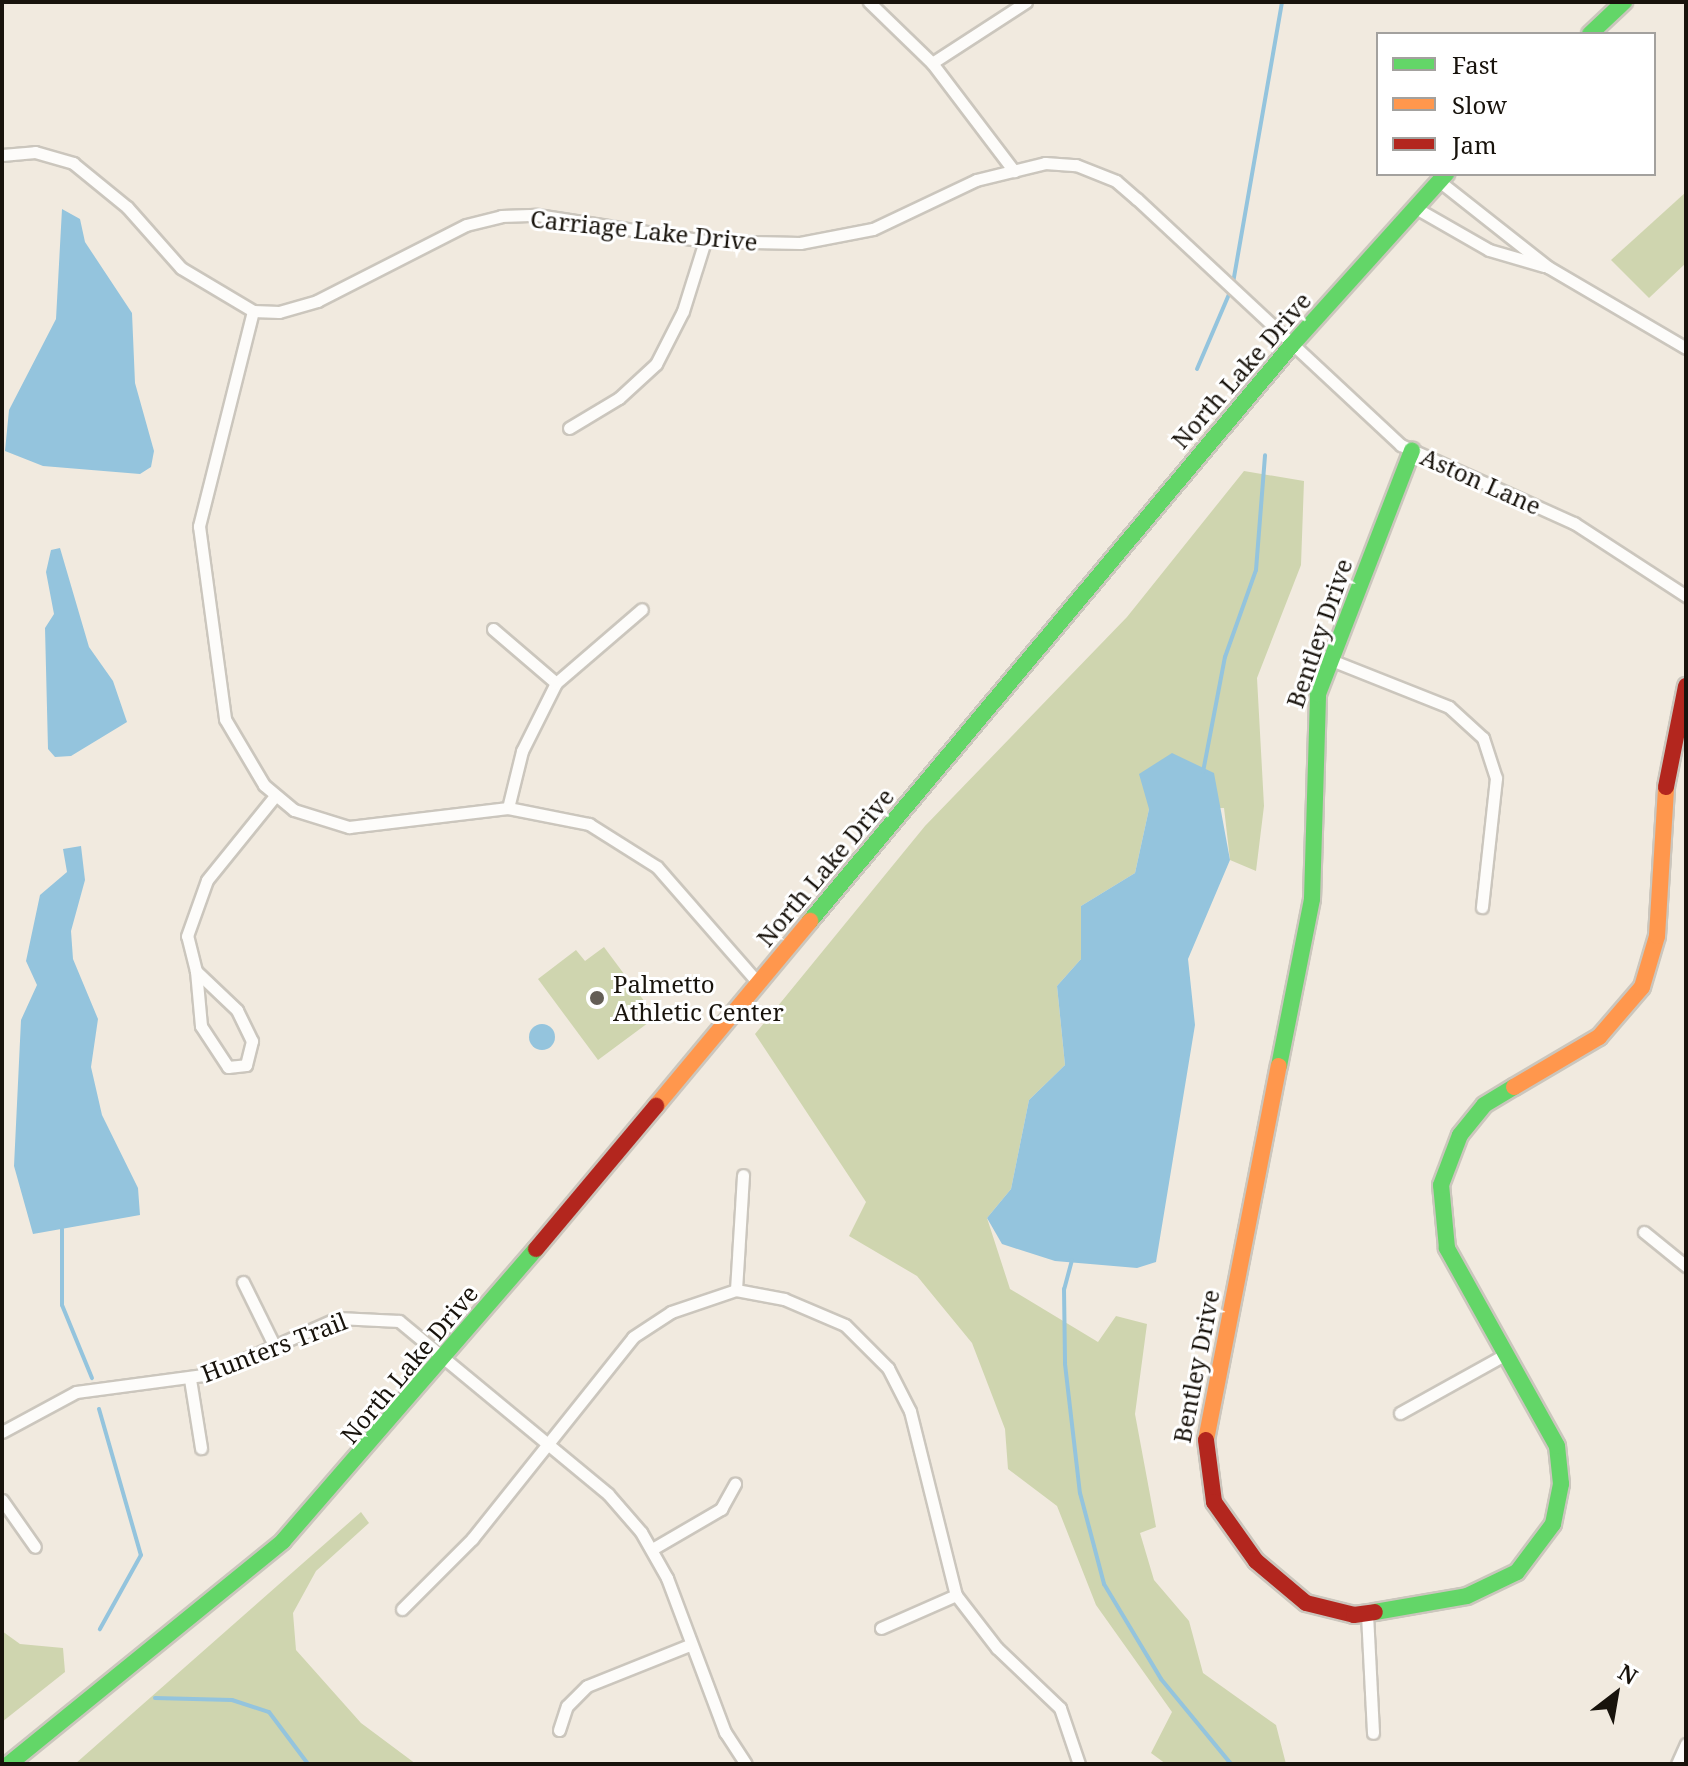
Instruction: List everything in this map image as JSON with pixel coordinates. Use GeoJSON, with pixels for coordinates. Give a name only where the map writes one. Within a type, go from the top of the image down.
{"type":"FeatureCollection","features":[{"type":"Feature","properties":{"kind":"street"},"geometry":{"type":"LineString","coordinates":[[869,2],[932,63],[1014,171]]}},
{"type":"Feature","properties":{"kind":"street"},"geometry":{"type":"LineString","coordinates":[[932,63],[1026,2]]}},
{"type":"Feature","properties":{"kind":"street"},"geometry":{"type":"LineString","coordinates":[[1592,32],[1624,2]]}},
{"type":"Feature","properties":{"kind":"street"},"geometry":{"type":"LineString","coordinates":[[2,155],[35,152],[73,163],[127,207],[181,268],[253,311],[199,526],[225,719],[275,796],[349,827],[508,808],[571,818],[627,844],[657,867],[759,984]]}},
{"type":"Feature","properties":{"kind":"street","name":"Carriage Lake Drive"},"geometry":{"type":"LineString","coordinates":[[253,311],[305,306],[454,230],[501,216],[537,215],[705,241],[842,236],[1014,171],[1076,165],[1116,181],[1291,346]]}},
{"type":"Feature","properties":{"kind":"street"},"geometry":{"type":"LineString","coordinates":[[1442,178],[1548,267],[1686,348]]}},
{"type":"Feature","properties":{"kind":"street","name":"North Lake Drive"},"geometry":{"type":"LineString","coordinates":[[9,1764],[283,1541],[447,1359],[1291,346],[1442,178]]}},
{"type":"Feature","properties":{"kind":"street"},"geometry":{"type":"LineString","coordinates":[[1414,207],[1489,250],[1548,267]]}},
{"type":"Feature","properties":{"kind":"street"},"geometry":{"type":"LineString","coordinates":[[569,428],[619,398],[656,364],[683,311],[705,241]]}},
{"type":"Feature","properties":{"kind":"street","name":"Aston Lane"},"geometry":{"type":"LineString","coordinates":[[1291,346],[1412,451],[1574,523],[1686,596]]}},
{"type":"Feature","properties":{"kind":"street","name":"Bentley Drive"},"geometry":{"type":"LineString","coordinates":[[1412,451],[1331,660],[1312,729],[1312,899],[1203,1457],[1214,1502],[1282,1588],[1321,1609],[1367,1614],[1490,1588],[1542,1545],[1559,1505],[1560,1461],[1550,1429],[1447,1248],[1440,1206],[1445,1170],[1484,1105],[1599,1037],[1642,987],[1657,936],[1669,745],[1686,686]]}},
{"type":"Feature","properties":{"kind":"street"},"geometry":{"type":"LineString","coordinates":[[508,808],[522,751],[556,683],[642,609]]}},
{"type":"Feature","properties":{"kind":"street"},"geometry":{"type":"LineString","coordinates":[[493,629],[556,683]]}},
{"type":"Feature","properties":{"kind":"street"},"geometry":{"type":"LineString","coordinates":[[1331,660],[1449,707],[1483,738],[1496,778],[1482,907]]}},
{"type":"Feature","properties":{"kind":"street"},"geometry":{"type":"LineString","coordinates":[[196,971],[237,1010],[252,1041],[246,1065],[228,1067],[201,1026],[196,971],[187,936],[195,901],[275,796]]}},
{"type":"Feature","properties":{"kind":"street"},"geometry":{"type":"LineString","coordinates":[[736,1290],[743,1175]]}},
{"type":"Feature","properties":{"kind":"street"},"geometry":{"type":"LineString","coordinates":[[1644,1232],[1686,1266]]}},
{"type":"Feature","properties":{"kind":"street"},"geometry":{"type":"LineString","coordinates":[[243,1282],[275,1347]]}},
{"type":"Feature","properties":{"kind":"street"},"geometry":{"type":"LineString","coordinates":[[402,1609],[549,1444],[633,1337],[671,1312],[736,1290],[824,1313],[888,1368],[910,1411],[956,1595],[997,1648],[1060,1708],[1079,1764]]}},
{"type":"Feature","properties":{"kind":"street","name":"Hunters Trail"},"geometry":{"type":"LineString","coordinates":[[2,1432],[76,1392],[190,1379],[275,1347],[338,1318],[375,1315],[409,1327],[549,1444],[654,1548]]}},
{"type":"Feature","properties":{"kind":"street"},"geometry":{"type":"LineString","coordinates":[[1400,1413],[1506,1354]]}},
{"type":"Feature","properties":{"kind":"street"},"geometry":{"type":"LineString","coordinates":[[190,1379],[201,1448]]}},
{"type":"Feature","properties":{"kind":"street"},"geometry":{"type":"LineString","coordinates":[[735,1484],[721,1509],[654,1548],[687,1646],[746,1764]]}},
{"type":"Feature","properties":{"kind":"street"},"geometry":{"type":"LineString","coordinates":[[2,1500],[35,1547]]}},
{"type":"Feature","properties":{"kind":"street"},"geometry":{"type":"LineString","coordinates":[[881,1628],[956,1595]]}},
{"type":"Feature","properties":{"kind":"street"},"geometry":{"type":"LineString","coordinates":[[1367,1614],[1373,1733]]}},
{"type":"Feature","properties":{"kind":"street"},"geometry":{"type":"LineString","coordinates":[[559,1730],[567,1706],[587,1686],[687,1646]]}},
{"type":"Feature","properties":{"kind":"street"},"geometry":{"type":"LineString","coordinates":[[1677,1764],[1686,1744]]}},
{"type":"Feature","properties":{"kind":"green space"},"geometry":{"type":"Polygon","coordinates":[[[1686,192],[1686,263],[1649,298],[1611,260],[1686,192]]]}},
{"type":"Feature","properties":{"kind":"green space"},"geometry":{"type":"Polygon","coordinates":[[[1244,471],[1304,481],[1301,565],[1257,678],[1264,806],[1256,871],[1230,860],[1224,808],[1149,809],[1135,873],[1081,906],[1081,959],[1057,986],[1065,1065],[1029,1100],[1011,1189],[987,1218],[1010,1289],[1098,1342],[1116,1316],[1147,1324],[1135,1414],[1156,1527],[1140,1533],[1154,1580],[1189,1621],[1203,1673],[1276,1725],[1286,1764],[1166,1764],[1151,1753],[1172,1712],[1096,1605],[1057,1506],[1008,1469],[1005,1429],[972,1343],[917,1276],[849,1236],[866,1202],[755,1034],[925,826],[1127,617],[1244,471]]]}},
{"type":"Feature","properties":{"kind":"green space","name":"Palmetto Athletic Center"},"geometry":{"type":"Polygon","coordinates":[[[604,947],[656,1017],[598,1060],[538,979],[576,950],[585,961],[604,947]]]}},
{"type":"Feature","properties":{"kind":"green space"},"geometry":{"type":"Polygon","coordinates":[[[361,1512],[369,1523],[316,1571],[293,1613],[296,1650],[361,1723],[416,1764],[75,1764],[361,1512]]]}},
{"type":"Feature","properties":{"kind":"green space"},"geometry":{"type":"Polygon","coordinates":[[[2,1631],[20,1644],[63,1648],[65,1672],[2,1722],[2,1631]]]}},
{"type":"Feature","properties":{"kind":"water"},"geometry":{"type":"Polygon","coordinates":[[[62,209],[80,219],[85,242],[132,313],[135,383],[154,451],[151,467],[140,474],[43,466],[5,451],[9,410],[56,319],[62,209]]]}},
{"type":"Feature","properties":{"kind":"water"},"geometry":{"type":"Polygon","coordinates":[[[60,548],[89,647],[113,681],[127,722],[71,756],[55,757],[48,749],[45,628],[54,614],[46,572],[51,550],[60,548]]]}},
{"type":"Feature","properties":{"kind":"water"},"geometry":{"type":"Polygon","coordinates":[[[1172,753],[1214,773],[1230,860],[1188,959],[1195,1025],[1156,1262],[1137,1268],[1055,1261],[1002,1244],[987,1218],[1011,1189],[1029,1100],[1065,1065],[1057,986],[1081,959],[1081,906],[1135,873],[1149,809],[1139,774],[1172,753]]]}},
{"type":"Feature","properties":{"kind":"water"},"geometry":{"type":"Polygon","coordinates":[[[81,846],[85,880],[71,931],[73,959],[98,1019],[91,1067],[102,1115],[138,1188],[140,1215],[33,1234],[14,1166],[21,1020],[37,985],[26,961],[40,895],[67,872],[63,849],[81,846]]]}},
{"type":"Feature","properties":{"kind":"water"},"geometry":{"type":"Polygon","coordinates":[[[542,1024],[551,1028],[555,1037],[551,1046],[542,1050],[533,1046],[529,1037],[533,1028],[542,1024]]]}},
{"type":"Feature","properties":{"kind":"waterway"},"geometry":{"type":"LineString","coordinates":[[1233,283],[1282,2]]}},
{"type":"Feature","properties":{"kind":"waterway"},"geometry":{"type":"LineString","coordinates":[[1197,369],[1230,292]]}},
{"type":"Feature","properties":{"kind":"waterway"},"geometry":{"type":"LineString","coordinates":[[1203,772],[1225,657],[1256,570],[1265,455]]}},
{"type":"Feature","properties":{"kind":"waterway"},"geometry":{"type":"LineString","coordinates":[[62,1229],[62,1305],[92,1378]]}},
{"type":"Feature","properties":{"kind":"waterway"},"geometry":{"type":"LineString","coordinates":[[1072,1260],[1064,1289],[1065,1364],[1080,1493],[1104,1584],[1161,1679],[1231,1764]]}},
{"type":"Feature","properties":{"kind":"waterway"},"geometry":{"type":"LineString","coordinates":[[99,1409],[141,1555],[100,1629]]}},
{"type":"Feature","properties":{"kind":"waterway"},"geometry":{"type":"LineString","coordinates":[[155,1698],[232,1700],[269,1712],[308,1764]]}},
{"type":"Feature","properties":{"kind":"traffic: fast"},"geometry":{"type":"LineString","coordinates":[[1592,32],[1624,2]]}},
{"type":"Feature","properties":{"kind":"traffic: fast"},"geometry":{"type":"LineString","coordinates":[[810,921],[1291,346],[1444,176]]}},
{"type":"Feature","properties":{"kind":"traffic: fast"},"geometry":{"type":"LineString","coordinates":[[1279,1066],[1312,899],[1318,694],[1412,451]]}},
{"type":"Feature","properties":{"kind":"traffic: fast"},"geometry":{"type":"LineString","coordinates":[[1375,1612],[1467,1596],[1517,1572],[1553,1524],[1561,1484],[1557,1446],[1447,1248],[1441,1185],[1460,1135],[1484,1105],[1514,1087]]}},
{"type":"Feature","properties":{"kind":"traffic: fast"},"geometry":{"type":"LineString","coordinates":[[9,1764],[283,1541],[536,1249]]}},
{"type":"Feature","properties":{"kind":"traffic: slow"},"geometry":{"type":"LineString","coordinates":[[1514,1087],[1599,1037],[1642,987],[1657,936],[1666,787]]}},
{"type":"Feature","properties":{"kind":"traffic: slow"},"geometry":{"type":"LineString","coordinates":[[656,1106],[810,921]]}},
{"type":"Feature","properties":{"kind":"traffic: slow"},"geometry":{"type":"LineString","coordinates":[[1206,1440],[1279,1066]]}},
{"type":"Feature","properties":{"kind":"traffic: jam"},"geometry":{"type":"LineString","coordinates":[[1666,787],[1686,686]]}},
{"type":"Feature","properties":{"kind":"traffic: jam"},"geometry":{"type":"LineString","coordinates":[[536,1249],[656,1106]]}},
{"type":"Feature","properties":{"kind":"traffic: jam"},"geometry":{"type":"LineString","coordinates":[[1206,1440],[1214,1502],[1256,1561],[1306,1603],[1354,1615],[1375,1612]]}},
{"type":"Feature","properties":{"kind":"place","name":"Palmetto Athletic Center"},"geometry":{"type":"Point","coordinates":[597,998]}}]}
